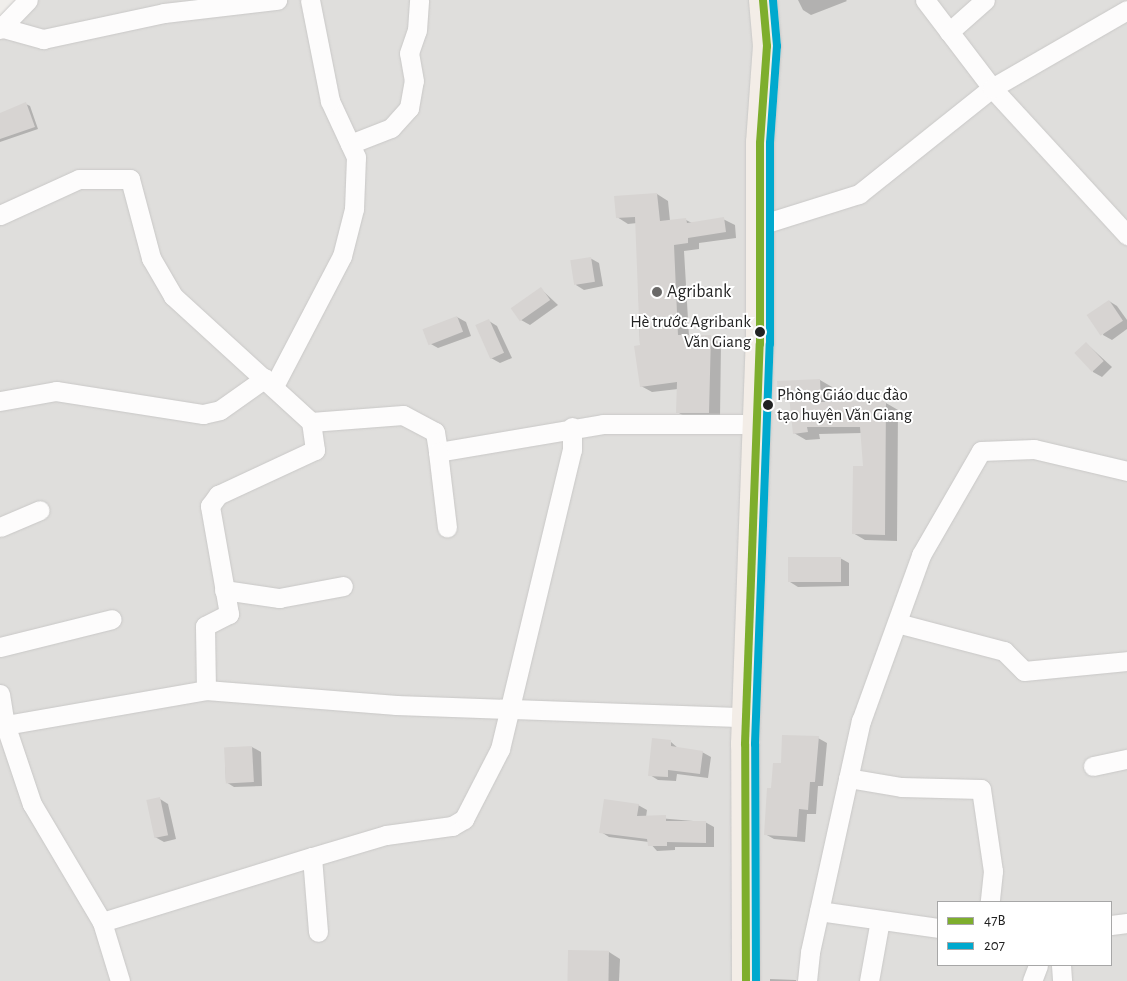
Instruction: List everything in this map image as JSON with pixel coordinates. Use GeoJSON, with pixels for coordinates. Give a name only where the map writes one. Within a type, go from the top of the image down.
{"type":"FeatureCollection","features":[{"type":"Feature","properties":{"kind":"main road"},"geometry":{"type":"LineString","coordinates":[[746,981],[745,717],[756,424],[760,143],[767,46],[763,0]]}},
{"type":"Feature","properties":{"kind":"street"},"geometry":{"type":"LineString","coordinates":[[0,28],[28,0]]}},
{"type":"Feature","properties":{"kind":"street"},"geometry":{"type":"LineString","coordinates":[[0,28],[43,39],[185,5],[277,0]]}},
{"type":"Feature","properties":{"kind":"street"},"geometry":{"type":"LineString","coordinates":[[0,401],[56,391],[203,414],[220,410],[270,382],[342,256],[354,209],[356,157],[330,101],[310,0]]}},
{"type":"Feature","properties":{"kind":"street"},"geometry":{"type":"LineString","coordinates":[[350,144],[391,128],[409,108],[414,81],[409,53],[417,30],[419,0]]}},
{"type":"Feature","properties":{"kind":"street"},"geometry":{"type":"LineString","coordinates":[[925,0],[992,88],[1127,235]]}},
{"type":"Feature","properties":{"kind":"street"},"geometry":{"type":"LineString","coordinates":[[949,32],[985,0]]}},
{"type":"Feature","properties":{"kind":"street"},"geometry":{"type":"LineString","coordinates":[[760,225],[859,194],[992,88],[1127,10]]}},
{"type":"Feature","properties":{"kind":"street"},"geometry":{"type":"LineString","coordinates":[[0,215],[79,179],[130,179],[151,258],[173,296],[270,382],[311,422],[315,450],[218,495],[210,506],[229,614],[205,626],[206,690]]}},
{"type":"Feature","properties":{"kind":"street"},"geometry":{"type":"LineString","coordinates":[[311,422],[403,415],[435,432],[447,527]]}},
{"type":"Feature","properties":{"kind":"street"},"geometry":{"type":"LineString","coordinates":[[438,452],[572,427],[603,424],[756,424]]}},
{"type":"Feature","properties":{"kind":"street"},"geometry":{"type":"LineString","coordinates":[[102,922],[386,834],[458,824],[494,765],[572,450],[572,427]]}},
{"type":"Feature","properties":{"kind":"street"},"geometry":{"type":"LineString","coordinates":[[807,981],[819,911],[861,721],[921,555],[981,451],[1034,449],[1127,471]]}},
{"type":"Feature","properties":{"kind":"street"},"geometry":{"type":"LineString","coordinates":[[0,527],[40,510]]}},
{"type":"Feature","properties":{"kind":"street"},"geometry":{"type":"LineString","coordinates":[[224,590],[279,598],[343,586]]}},
{"type":"Feature","properties":{"kind":"street"},"geometry":{"type":"LineString","coordinates":[[0,647],[112,619]]}},
{"type":"Feature","properties":{"kind":"street"},"geometry":{"type":"LineString","coordinates":[[896,623],[1004,651],[1024,671],[1127,661]]}},
{"type":"Feature","properties":{"kind":"street"},"geometry":{"type":"LineString","coordinates":[[2,725],[206,690],[396,705],[745,717]]}},
{"type":"Feature","properties":{"kind":"street"},"geometry":{"type":"LineString","coordinates":[[0,694],[2,725],[32,804],[102,922],[120,981]]}},
{"type":"Feature","properties":{"kind":"street"},"geometry":{"type":"LineString","coordinates":[[1092,766],[1127,759]]}},
{"type":"Feature","properties":{"kind":"street"},"geometry":{"type":"LineString","coordinates":[[848,778],[901,787],[981,789],[994,871],[990,901]]}},
{"type":"Feature","properties":{"kind":"street"},"geometry":{"type":"LineString","coordinates":[[312,857],[318,932]]}},
{"type":"Feature","properties":{"kind":"street"},"geometry":{"type":"LineString","coordinates":[[819,911],[937,928]]}},
{"type":"Feature","properties":{"kind":"street"},"geometry":{"type":"LineString","coordinates":[[869,981],[880,920]]}},
{"type":"Feature","properties":{"kind":"street"},"geometry":{"type":"LineString","coordinates":[[1112,925],[1127,924]]}},
{"type":"Feature","properties":{"kind":"street"},"geometry":{"type":"LineString","coordinates":[[1032,981],[1038,966]]}},
{"type":"Feature","properties":{"kind":"street"},"geometry":{"type":"LineString","coordinates":[[1061,966],[1062,981]]}},
{"type":"Feature","properties":{"kind":"shaded area"},"geometry":{"type":"Polygon","coordinates":[[[28,0],[1127,0],[1127,981],[0,981],[0,29],[28,0]]]}},
{"type":"Feature","properties":{"kind":"building"},"geometry":{"type":"Polygon","coordinates":[[[26,102],[35,127],[0,139],[0,113],[26,102]]]}},
{"type":"Feature","properties":{"kind":"building"},"geometry":{"type":"Polygon","coordinates":[[[657,193],[660,221],[686,218],[687,223],[724,217],[726,232],[688,238],[688,243],[674,245],[678,335],[711,335],[709,413],[676,413],[677,382],[640,387],[634,346],[640,345],[635,217],[616,218],[614,196],[657,193]]]}},
{"type":"Feature","properties":{"kind":"building"},"geometry":{"type":"Polygon","coordinates":[[[591,257],[595,282],[574,285],[570,260],[591,257]]]}},
{"type":"Feature","properties":{"kind":"building"},"geometry":{"type":"Polygon","coordinates":[[[541,287],[550,300],[520,321],[511,308],[541,287]]]}},
{"type":"Feature","properties":{"kind":"building"},"geometry":{"type":"Polygon","coordinates":[[[1109,300],[1123,321],[1101,336],[1087,315],[1109,300]]]}},
{"type":"Feature","properties":{"kind":"building"},"geometry":{"type":"Polygon","coordinates":[[[457,316],[463,332],[429,345],[422,329],[457,316]]]}},
{"type":"Feature","properties":{"kind":"building"},"geometry":{"type":"Polygon","coordinates":[[[489,319],[504,353],[490,359],[475,325],[489,319]]]}},
{"type":"Feature","properties":{"kind":"building"},"geometry":{"type":"Polygon","coordinates":[[[1086,342],[1104,361],[1092,372],[1074,353],[1086,342]]]}},
{"type":"Feature","properties":{"kind":"building"},"geometry":{"type":"Polygon","coordinates":[[[820,379],[821,402],[886,401],[885,535],[852,534],[853,466],[863,466],[860,427],[807,427],[808,432],[793,434],[789,396],[778,397],[777,381],[820,379]]]}},
{"type":"Feature","properties":{"kind":"building"},"geometry":{"type":"Polygon","coordinates":[[[788,557],[841,557],[841,582],[788,582],[788,557]]]}},
{"type":"Feature","properties":{"kind":"building"},"geometry":{"type":"Polygon","coordinates":[[[782,735],[819,736],[815,782],[810,782],[808,810],[799,809],[797,837],[764,835],[767,788],[771,788],[773,763],[781,763],[782,735]]]}},
{"type":"Feature","properties":{"kind":"building"},"geometry":{"type":"Polygon","coordinates":[[[652,738],[671,740],[671,746],[703,751],[700,774],[668,770],[668,777],[648,776],[652,738]]]}},
{"type":"Feature","properties":{"kind":"building"},"geometry":{"type":"Polygon","coordinates":[[[252,746],[254,782],[226,783],[224,747],[252,746]]]}},
{"type":"Feature","properties":{"kind":"building"},"geometry":{"type":"Polygon","coordinates":[[[160,797],[168,835],[154,838],[146,800],[160,797]]]}},
{"type":"Feature","properties":{"kind":"building"},"geometry":{"type":"Polygon","coordinates":[[[604,799],[639,804],[637,816],[666,815],[666,821],[706,821],[706,843],[667,842],[667,846],[648,846],[647,839],[599,833],[604,799]]]}},
{"type":"Feature","properties":{"kind":"building"},"geometry":{"type":"Polygon","coordinates":[[[568,950],[609,951],[608,981],[567,981],[568,950]]]}},
{"type":"Feature","properties":{"kind":"transit line","name":"47B"},"geometry":{"type":"LineString","coordinates":[[746,981],[745,744],[760,344],[760,143],[767,46],[763,0]]}},
{"type":"Feature","properties":{"kind":"transit line","name":"207"},"geometry":{"type":"LineString","coordinates":[[756,981],[755,744],[770,344],[770,143],[777,46],[773,0]]}},
{"type":"Feature","properties":{"kind":"place","name":"Agribank"},"geometry":{"type":"Point","coordinates":[657,292]}},
{"type":"Feature","properties":{"kind":"place","name":"Hè trước Agribank Văn Giang"},"geometry":{"type":"Point","coordinates":[760,332]}},
{"type":"Feature","properties":{"kind":"place","name":"Phòng Giáo dục đào tạo huyện Văn Giang"},"geometry":{"type":"Point","coordinates":[768,405]}}]}
